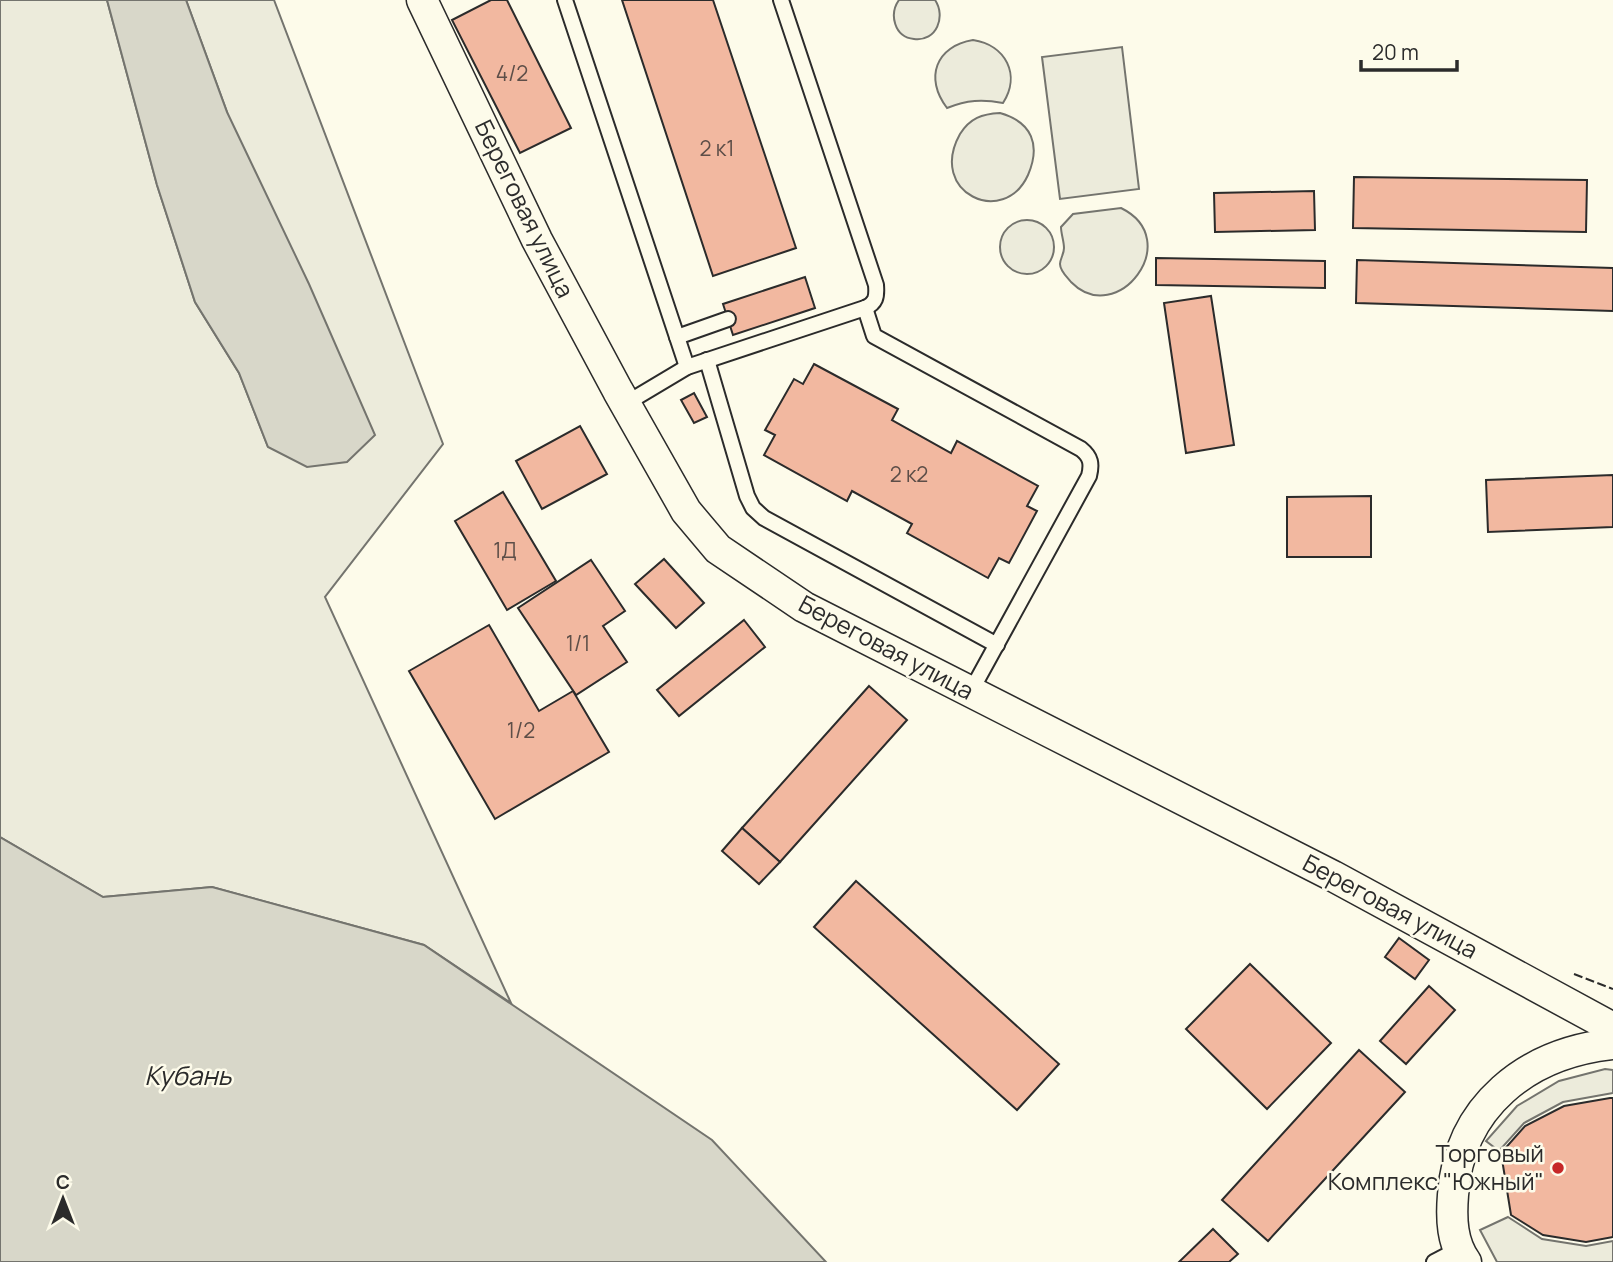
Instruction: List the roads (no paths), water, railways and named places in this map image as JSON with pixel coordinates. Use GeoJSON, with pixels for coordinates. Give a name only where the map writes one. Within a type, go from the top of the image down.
{"type":"FeatureCollection","features":[{"type":"Feature","properties":{"kind":"street","name":"Береговая улица"},"geometry":{"type":"LineString","coordinates":[[422,0],[537,240],[625,404],[686,511],[718,548],[804,607],[1333,876],[1613,1028]]}},
{"type":"Feature","properties":{"kind":"street"},"geometry":{"type":"LineString","coordinates":[[1452,1258],[1454,1176],[1462,1146],[1479,1114],[1507,1084],[1549,1059],[1613,1044]]}},
{"type":"Feature","properties":{"kind":"lane"},"geometry":{"type":"LineString","coordinates":[[565,0],[687,367]]}},
{"type":"Feature","properties":{"kind":"lane"},"geometry":{"type":"LineString","coordinates":[[625,404],[687,367],[865,308],[873,304],[877,296],[876,285],[781,0]]}},
{"type":"Feature","properties":{"kind":"lane"},"geometry":{"type":"LineString","coordinates":[[865,308],[874,336],[1081,449],[1089,456],[1089,476],[970,693]]}},
{"type":"Feature","properties":{"kind":"lane"},"geometry":{"type":"LineString","coordinates":[[677,337],[728,319]]}},
{"type":"Feature","properties":{"kind":"lane"},"geometry":{"type":"LineString","coordinates":[[707,360],[747,496],[753,508],[764,518],[997,645]]}},
{"type":"Feature","properties":{"kind":"water"},"geometry":{"type":"Polygon","coordinates":[[[107,0],[186,0],[227,112],[309,284],[375,435],[347,462],[307,467],[268,447],[239,373],[195,302],[157,185],[107,0]]]}},
{"type":"Feature","properties":{"kind":"water","name":"Кубань"},"geometry":{"type":"Polygon","coordinates":[[[0,837],[103,897],[212,887],[424,945],[712,1140],[826,1262],[0,1262],[0,837]]]}},
{"type":"Feature","properties":{"kind":"place","name":"Торговый Комплекс \"Южный\""},"geometry":{"type":"Point","coordinates":[1558,1168]}}]}
